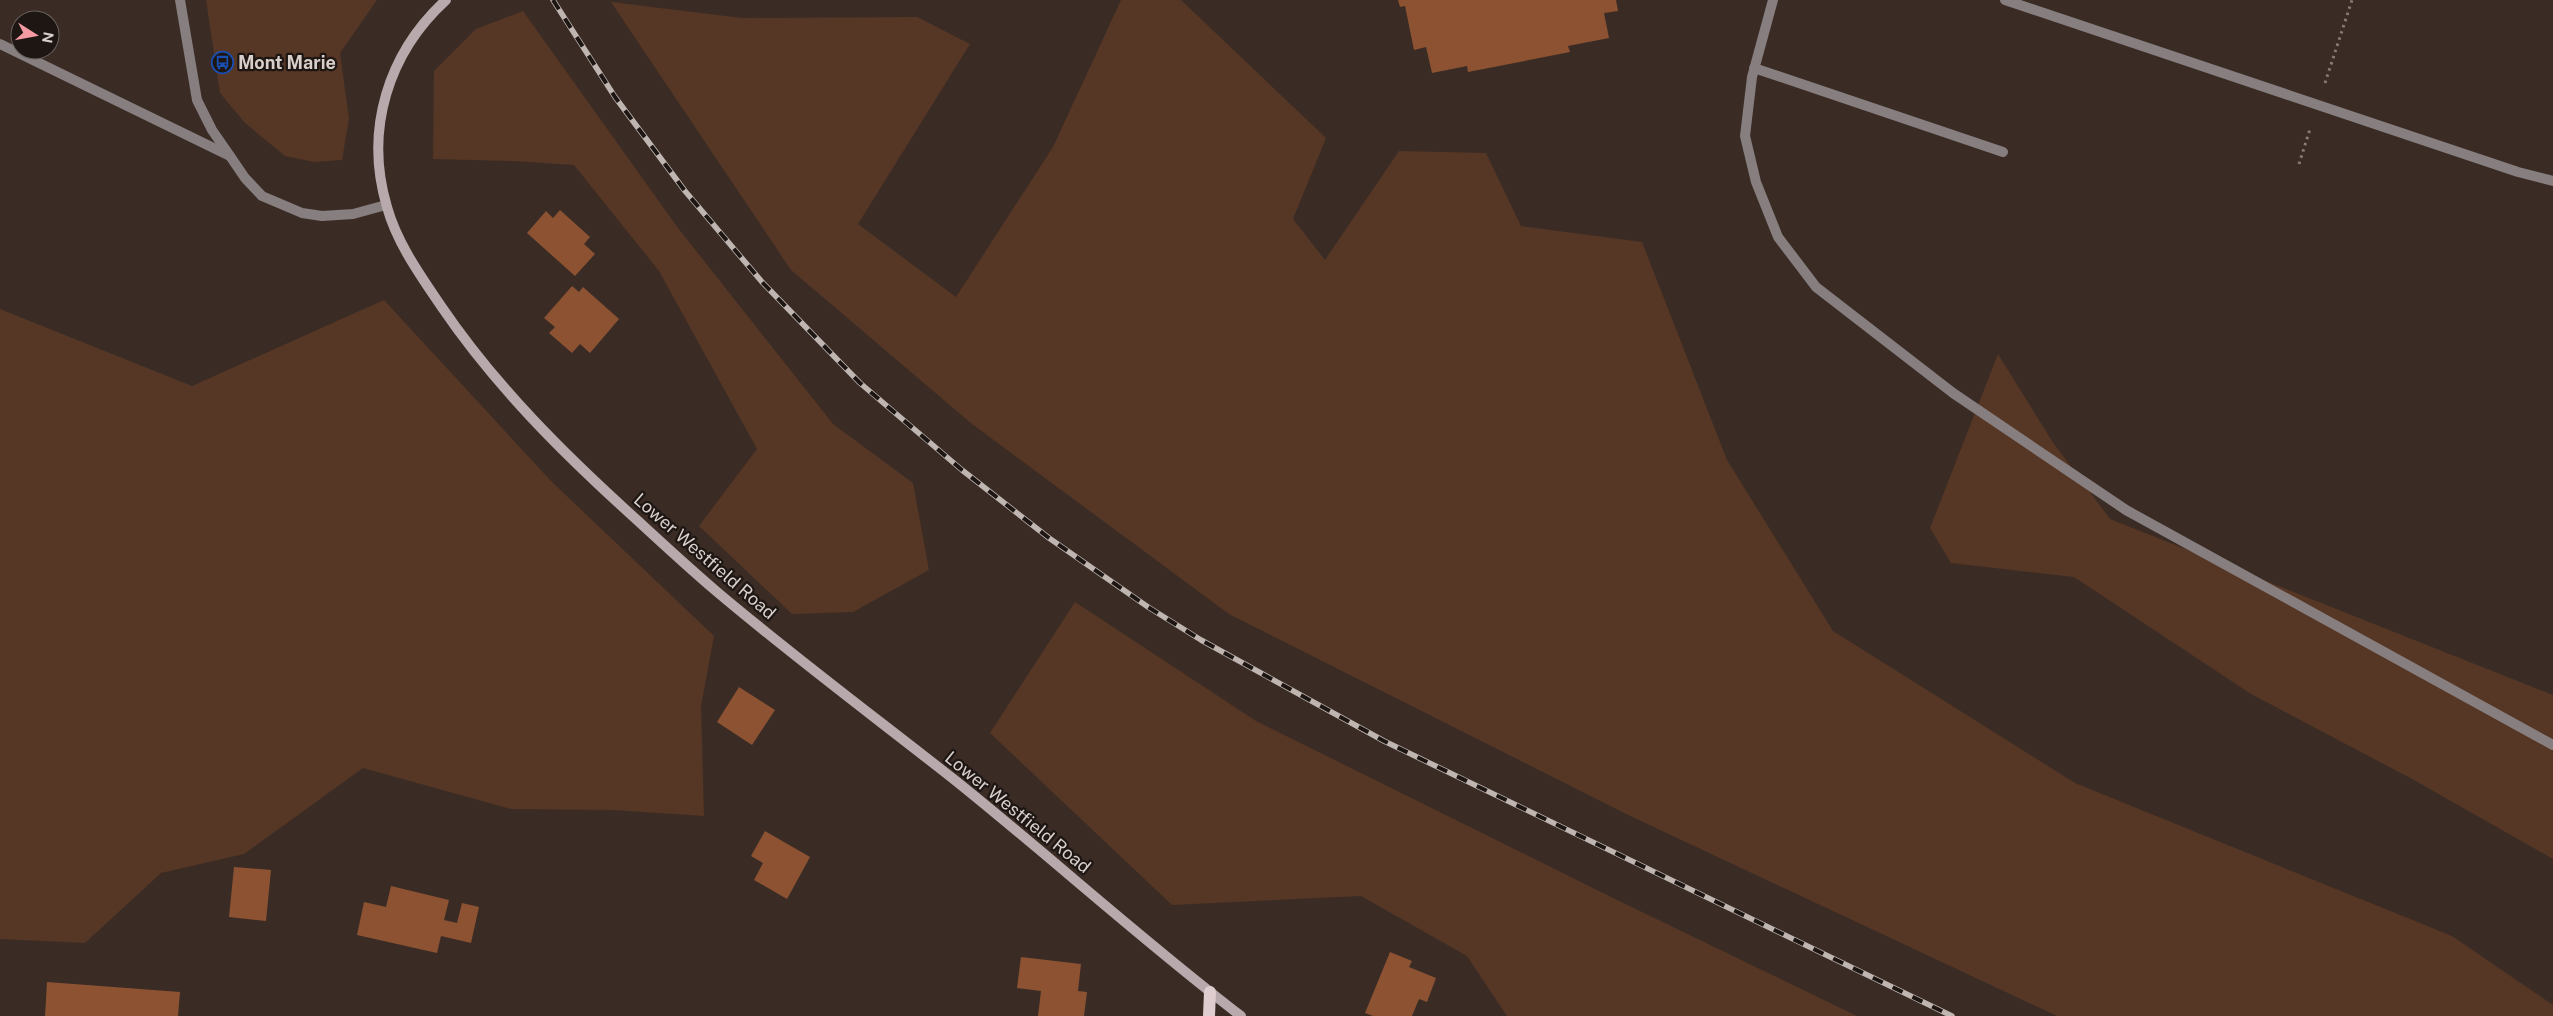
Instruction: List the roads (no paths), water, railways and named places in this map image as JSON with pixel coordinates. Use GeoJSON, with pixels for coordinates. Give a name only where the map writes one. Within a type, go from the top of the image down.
{"type":"FeatureCollection","features":[{"type":"Feature","properties":{"kind":"main road"},"geometry":{"type":"LineString","coordinates":[[1209,1016],[1210,992]]}},
{"type":"Feature","properties":{"kind":"street"},"geometry":{"type":"LineString","coordinates":[[180,0],[197,100],[212,130],[245,178],[262,196],[302,213],[322,216],[353,214],[386,205]]}},
{"type":"Feature","properties":{"kind":"street","name":"Lower Westfield Road"},"geometry":{"type":"LineString","coordinates":[[446,0],[410,39],[393,71],[384,100],[380,128],[378,168],[386,205],[400,240],[456,328],[502,388],[585,474],[716,592],[959,784],[1241,1016]]}},
{"type":"Feature","properties":{"kind":"street"},"geometry":{"type":"LineString","coordinates":[[1773,0],[1754,68],[1745,136],[1756,182],[1778,238],[1816,287],[1953,393],[2126,510],[2553,745]]}},
{"type":"Feature","properties":{"kind":"street"},"geometry":{"type":"LineString","coordinates":[[2005,0],[2509,169],[2553,181]]}},
{"type":"Feature","properties":{"kind":"street"},"geometry":{"type":"LineString","coordinates":[[0,44],[230,156]]}},
{"type":"Feature","properties":{"kind":"street"},"geometry":{"type":"LineString","coordinates":[[1754,68],[2002,152]]}},
{"type":"Feature","properties":{"kind":"railway"},"geometry":{"type":"LineString","coordinates":[[553,0],[615,97],[685,191],[762,282],[860,383],[962,470],[1049,538],[1148,607],[1201,640],[1384,741],[1952,1016]]}},
{"type":"Feature","properties":{"kind":"place","name":"Mont Marie"},"geometry":{"type":"Point","coordinates":[222,62]}}]}
